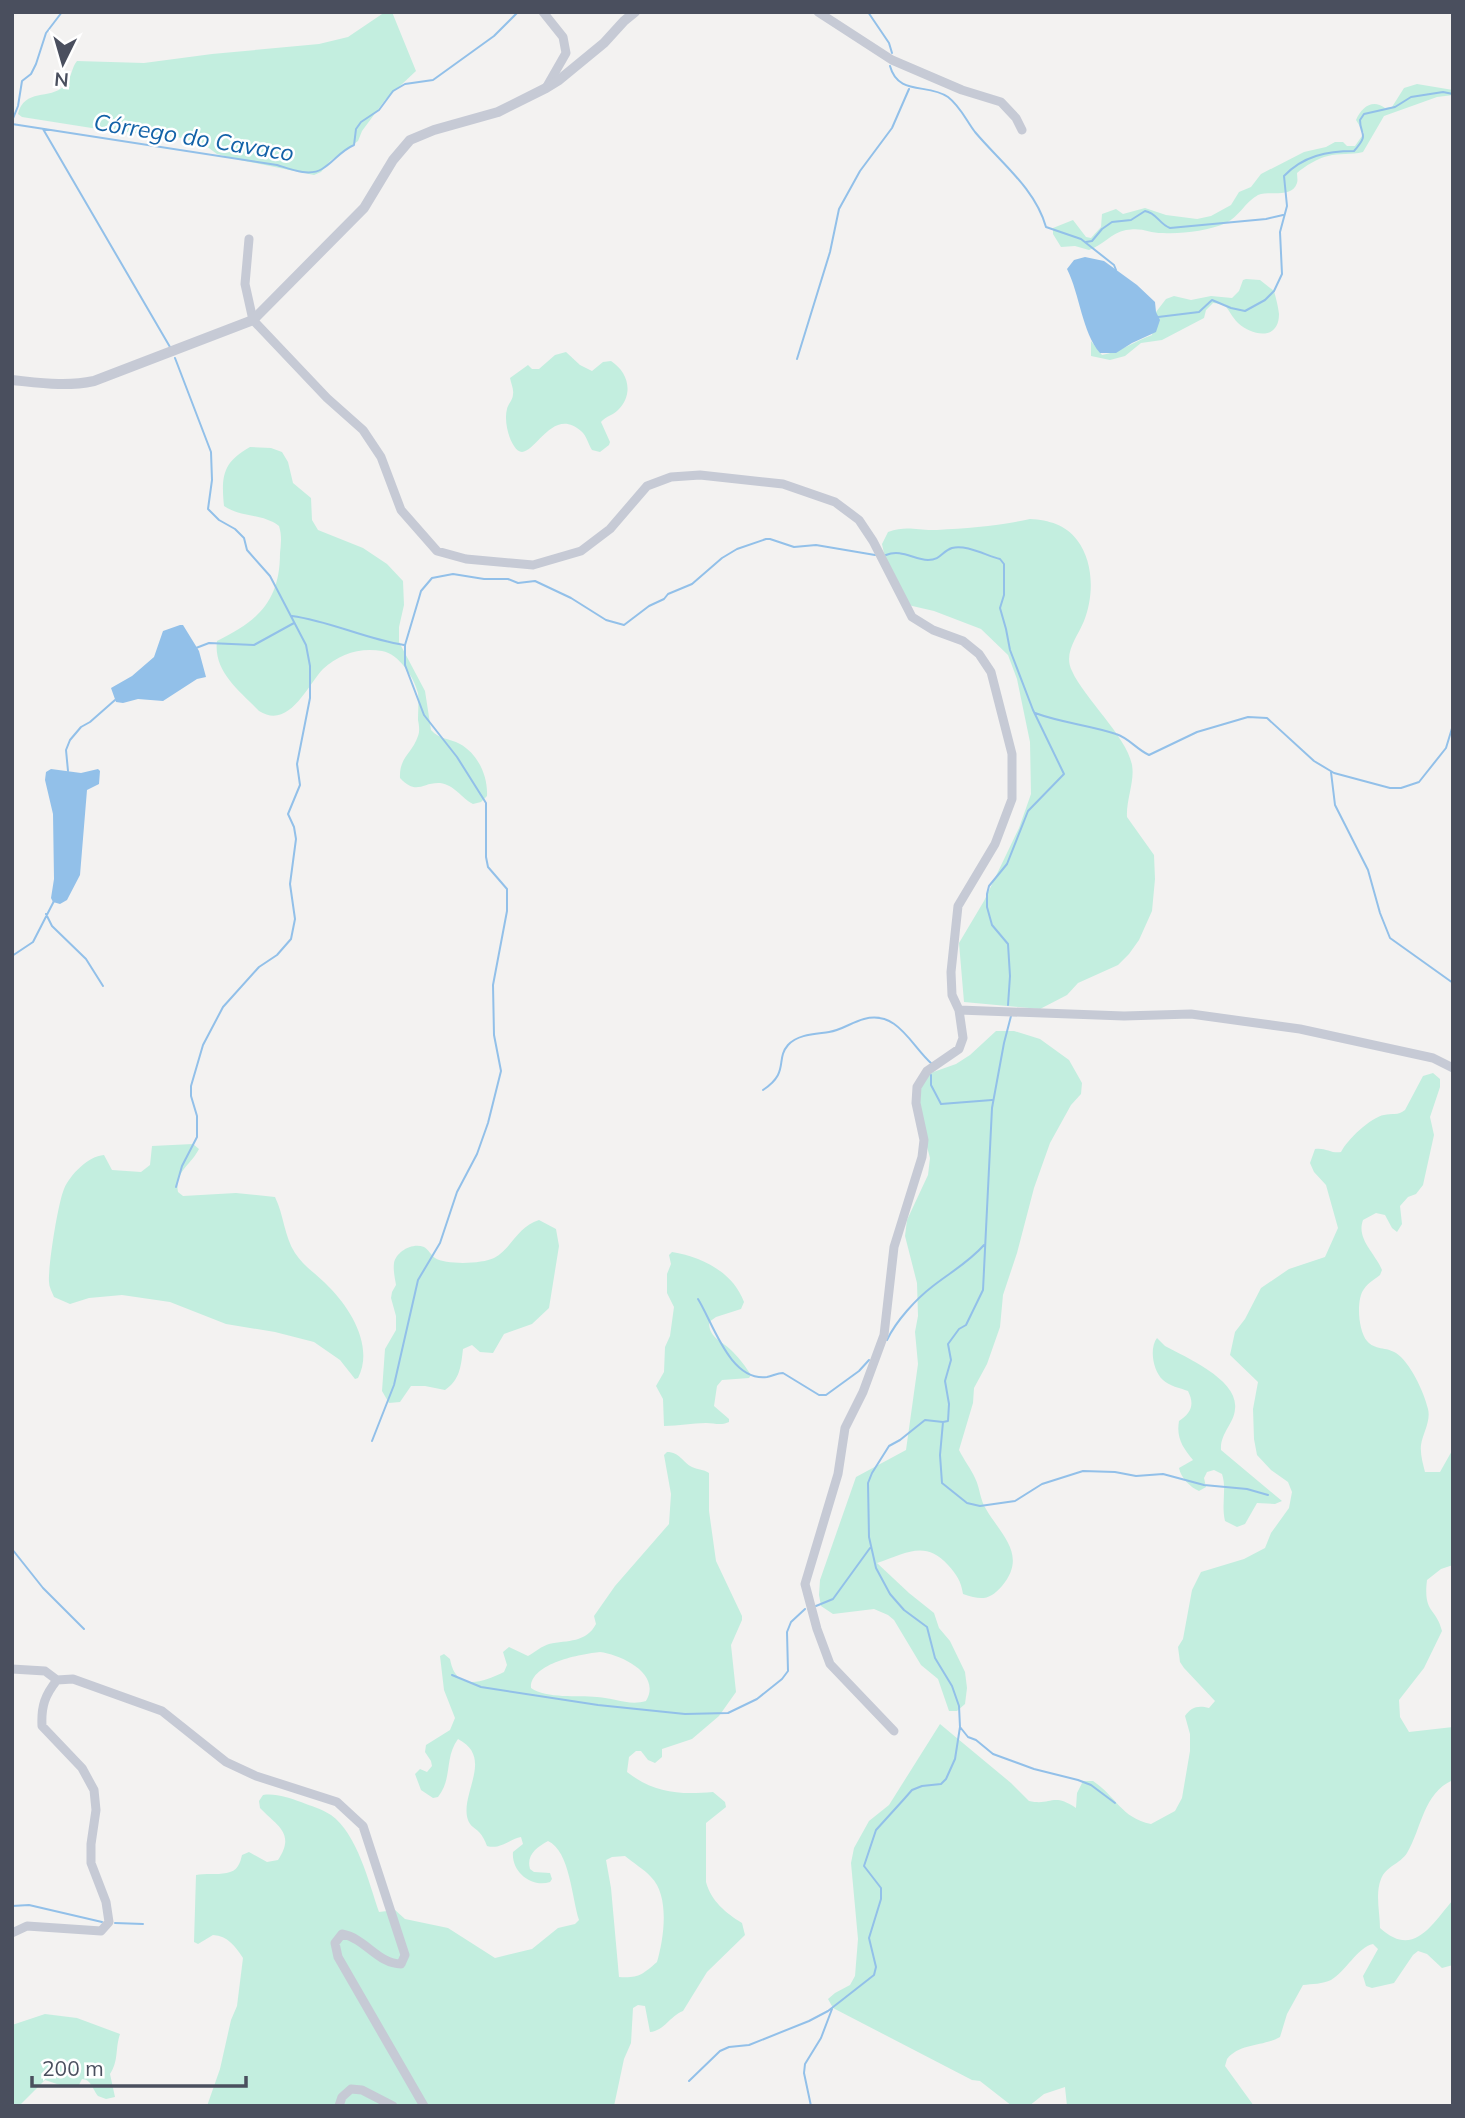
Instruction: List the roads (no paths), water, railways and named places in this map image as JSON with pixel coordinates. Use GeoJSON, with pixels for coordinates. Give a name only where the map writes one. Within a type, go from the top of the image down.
{"type":"FeatureCollection","features":[{"type":"Feature","properties":{"kind":"street"},"geometry":{"type":"LineString","coordinates":[[543,12],[563,37],[566,53],[546,88]]}},
{"type":"Feature","properties":{"kind":"street"},"geometry":{"type":"LineString","coordinates":[[12,380],[54,385],[94,381],[253,320],[364,208],[393,160],[410,140],[434,130],[498,112],[546,88],[604,43],[635,12]]}},
{"type":"Feature","properties":{"kind":"street"},"geometry":{"type":"LineString","coordinates":[[818,12],[892,60],[970,93],[1001,102],[1016,118],[1022,130]]}},
{"type":"Feature","properties":{"kind":"street"},"geometry":{"type":"LineString","coordinates":[[249,239],[245,284],[253,320],[327,398],[363,430],[381,457],[401,510],[437,551],[467,559],[533,565],[581,551],[610,529],[647,486],[671,477],[700,475],[783,484],[835,502],[859,520],[873,541],[912,618],[933,630],[963,641],[979,654],[991,672],[1012,754],[1012,799],[995,844],[958,906],[951,972],[952,995],[959,1010],[963,1038],[959,1049],[927,1071],[917,1087],[916,1103],[923,1140],[922,1157],[894,1247],[884,1335],[863,1392],[845,1428],[838,1474],[804,1584],[830,1664],[894,1731]]}},
{"type":"Feature","properties":{"kind":"street"},"geometry":{"type":"LineString","coordinates":[[959,1010],[1124,1016],[1191,1014],[1312,1031],[1433,1058],[1453,1068]]}},
{"type":"Feature","properties":{"kind":"street"},"geometry":{"type":"LineString","coordinates":[[12,1669],[45,1671],[57,1680],[73,1679],[162,1711],[226,1762],[256,1776],[337,1802],[363,1826],[405,1955],[401,1964],[391,1964],[353,1936],[342,1934],[335,1943],[338,1957],[425,2106]]}},
{"type":"Feature","properties":{"kind":"street"},"geometry":{"type":"LineString","coordinates":[[12,1933],[27,1926],[101,1931],[109,1922],[106,1902],[91,1863],[96,1810],[94,1790],[82,1768],[42,1726],[41,1710],[46,1693],[57,1680]]}},
{"type":"Feature","properties":{"kind":"street"},"geometry":{"type":"LineString","coordinates":[[339,2106],[342,2097],[351,2089],[362,2090],[393,2106]]}},
{"type":"Feature","properties":{"kind":"water"},"geometry":{"type":"Polygon","coordinates":[[[1085,257],[1104,261],[1155,302],[1160,320],[1156,332],[1116,353],[1100,353],[1089,335],[1067,269],[1074,260],[1085,257]]]}},
{"type":"Feature","properties":{"kind":"water"},"geometry":{"type":"Polygon","coordinates":[[[183,625],[199,651],[206,677],[197,679],[163,701],[138,699],[116,702],[111,688],[132,676],[154,657],[163,631],[183,625]]]}},
{"type":"Feature","properties":{"kind":"water"},"geometry":{"type":"Polygon","coordinates":[[[51,769],[81,773],[98,769],[100,771],[99,784],[87,790],[80,875],[67,900],[60,904],[53,902],[51,898],[54,879],[53,814],[45,780],[46,772],[51,769]]]}},
{"type":"Feature","properties":{"kind":"waterway"},"geometry":{"type":"LineString","coordinates":[[12,121],[18,106],[22,81],[31,74],[46,33],[62,12]]}},
{"type":"Feature","properties":{"kind":"waterway","name":"Córrego do Cavaco"},"geometry":{"type":"LineString","coordinates":[[12,124],[277,165],[300,172],[317,171],[354,145],[356,129],[361,122],[379,110],[393,91],[405,84],[433,80],[494,36],[518,12]]}},
{"type":"Feature","properties":{"kind":"waterway"},"geometry":{"type":"LineString","coordinates":[[868,12],[889,43],[892,53]]}},
{"type":"Feature","properties":{"kind":"waterway"},"geometry":{"type":"LineString","coordinates":[[890,66],[900,82],[948,97],[975,132],[1016,176],[1034,200],[1046,227],[1081,239],[1114,265],[1116,270]]}},
{"type":"Feature","properties":{"kind":"waterway"},"geometry":{"type":"LineString","coordinates":[[797,359],[830,252],[839,209],[860,171],[892,128],[909,89]]}},
{"type":"Feature","properties":{"kind":"waterway"},"geometry":{"type":"LineString","coordinates":[[1158,317],[1199,312],[1212,300],[1245,311],[1265,300],[1274,291],[1282,274],[1280,232],[1287,206],[1284,176],[1307,159],[1334,152],[1354,151],[1363,138],[1360,120],[1364,114],[1395,107],[1411,97],[1443,92],[1453,94]]}},
{"type":"Feature","properties":{"kind":"waterway"},"geometry":{"type":"LineString","coordinates":[[43,129],[170,347]]}},
{"type":"Feature","properties":{"kind":"waterway"},"geometry":{"type":"LineString","coordinates":[[1086,242],[1092,241],[1112,222],[1131,220],[1145,211],[1170,228],[1283,215]]}},
{"type":"Feature","properties":{"kind":"waterway"},"geometry":{"type":"LineString","coordinates":[[175,358],[211,452],[212,480],[208,509],[244,538],[247,550],[270,576],[306,645],[310,666],[310,698],[297,764],[300,785],[288,814],[296,839],[290,884],[295,919],[291,939],[277,955],[259,967],[223,1007],[203,1045],[191,1086],[197,1116],[197,1137],[182,1166],[176,1187]]}},
{"type":"Feature","properties":{"kind":"waterway"},"geometry":{"type":"LineString","coordinates":[[372,1441],[394,1385],[418,1280],[440,1243],[457,1192],[477,1154],[501,1071],[494,1035],[493,985],[507,911],[507,889],[488,867],[486,803],[457,757],[424,715],[405,665],[405,645],[421,591],[432,578],[453,574],[484,579],[508,579],[518,583],[535,581],[571,598],[606,620],[624,625],[668,594],[692,584],[722,558],[737,549],[766,539],[794,547],[816,545],[875,555]]}},
{"type":"Feature","properties":{"kind":"waterway"},"geometry":{"type":"LineString","coordinates":[[886,555],[897,553],[932,560],[949,549],[958,547],[1000,559],[1004,564],[1004,595],[1000,608],[1010,650],[1033,710],[1064,774],[1028,811],[1007,864],[989,886],[987,894],[992,925],[1008,944],[1008,1005]]}},
{"type":"Feature","properties":{"kind":"waterway"},"geometry":{"type":"LineString","coordinates":[[292,616],[404,645]]}},
{"type":"Feature","properties":{"kind":"waterway"},"geometry":{"type":"LineString","coordinates":[[196,648],[209,643],[254,645],[294,623]]}},
{"type":"Feature","properties":{"kind":"waterway"},"geometry":{"type":"LineString","coordinates":[[68,771],[66,750],[70,740],[81,727],[115,700]]}},
{"type":"Feature","properties":{"kind":"waterway"},"geometry":{"type":"LineString","coordinates":[[1035,713],[1116,734],[1149,755],[1197,732],[1248,717],[1267,718],[1314,761],[1334,773],[1390,788],[1401,788],[1419,782],[1446,748],[1453,725]]}},
{"type":"Feature","properties":{"kind":"waterway"},"geometry":{"type":"LineString","coordinates":[[1331,772],[1335,805],[1368,870],[1390,938],[1453,983]]}},
{"type":"Feature","properties":{"kind":"waterway"},"geometry":{"type":"LineString","coordinates":[[12,956],[33,942],[54,901]]}},
{"type":"Feature","properties":{"kind":"waterway"},"geometry":{"type":"LineString","coordinates":[[46,914],[52,926],[86,959],[103,986]]}},
{"type":"Feature","properties":{"kind":"waterway"},"geometry":{"type":"LineString","coordinates":[[1011,1016],[992,1108],[983,1290],[966,1325],[959,1329],[948,1344],[951,1360],[945,1381],[949,1404],[948,1421],[943,1422],[940,1455],[942,1483],[967,1503],[980,1506],[1015,1501],[1042,1484],[1083,1471],[1136,1476],[1163,1474],[1204,1485],[1247,1489],[1268,1495]]}},
{"type":"Feature","properties":{"kind":"waterway"},"geometry":{"type":"LineString","coordinates":[[763,1090],[779,1072],[784,1051],[792,1041],[807,1035],[834,1031],[864,1019],[876,1018],[895,1025],[932,1064]]}},
{"type":"Feature","properties":{"kind":"waterway"},"geometry":{"type":"LineString","coordinates":[[931,1075],[931,1085],[941,1104],[992,1100]]}},
{"type":"Feature","properties":{"kind":"waterway"},"geometry":{"type":"LineString","coordinates":[[887,1340],[901,1318],[920,1297],[984,1245]]}},
{"type":"Feature","properties":{"kind":"waterway"},"geometry":{"type":"LineString","coordinates":[[698,1299],[724,1349],[733,1361],[754,1376],[767,1377],[783,1373],[819,1395],[826,1395],[859,1371],[869,1360]]}},
{"type":"Feature","properties":{"kind":"waterway"},"geometry":{"type":"LineString","coordinates":[[689,2081],[720,2051],[749,2045],[809,2021],[828,2011],[874,1975],[876,1967],[869,1938],[881,1899],[881,1888],[864,1866],[876,1830],[912,1790],[941,1784],[946,1779],[955,1759],[960,1727],[959,1706],[952,1686],[935,1658],[927,1627],[904,1610],[890,1594],[876,1568],[869,1537],[868,1483],[889,1446],[925,1420],[943,1422]]}},
{"type":"Feature","properties":{"kind":"waterway"},"geometry":{"type":"LineString","coordinates":[[816,1606],[833,1599],[870,1548]]}},
{"type":"Feature","properties":{"kind":"waterway"},"geometry":{"type":"LineString","coordinates":[[12,1549],[43,1588],[84,1629]]}},
{"type":"Feature","properties":{"kind":"waterway"},"geometry":{"type":"LineString","coordinates":[[452,1675],[481,1687],[598,1705],[685,1714],[728,1713],[757,1699],[788,1671],[787,1632],[791,1622],[805,1609]]}},
{"type":"Feature","properties":{"kind":"waterway"},"geometry":{"type":"LineString","coordinates":[[960,1727],[968,1737],[993,1754],[1091,1785],[1115,1803]]}},
{"type":"Feature","properties":{"kind":"waterway"},"geometry":{"type":"LineString","coordinates":[[12,1906],[29,1905],[102,1922]]}},
{"type":"Feature","properties":{"kind":"waterway"},"geometry":{"type":"LineString","coordinates":[[115,1923],[143,1924]]}},
{"type":"Feature","properties":{"kind":"waterway"},"geometry":{"type":"LineString","coordinates":[[811,2106],[804,2073],[805,2064],[821,2038],[832,2009]]}}]}
